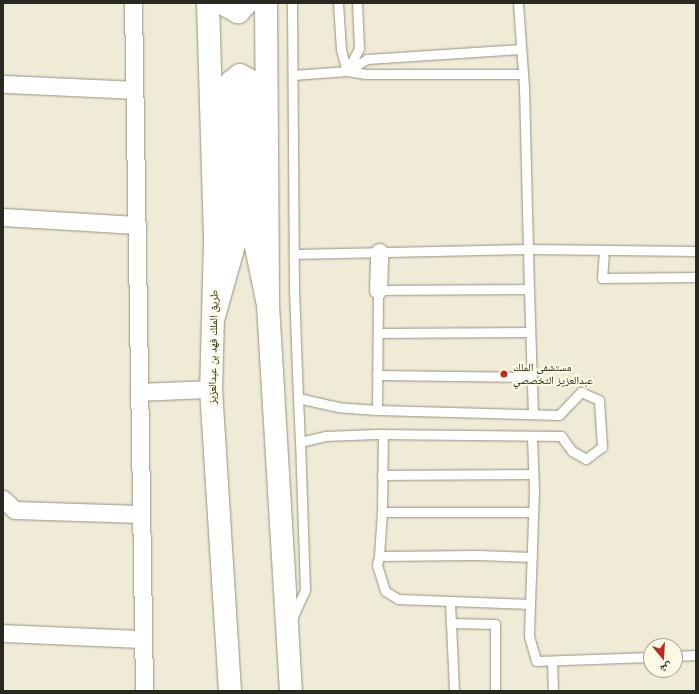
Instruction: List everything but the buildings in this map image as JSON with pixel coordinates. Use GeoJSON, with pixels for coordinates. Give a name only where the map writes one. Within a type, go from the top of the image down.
{"type":"FeatureCollection","features":[{"type":"Feature","properties":{"kind":"highway","name":"طريق الملك فهد بن عبدالعزيز"},"geometry":{"type":"LineString","coordinates":[[208,3],[215,234],[211,389],[230,691]]}},
{"type":"Feature","properties":{"kind":"highway"},"geometry":{"type":"LineString","coordinates":[[227,3],[227,6],[238,12],[247,3]]}},
{"type":"Feature","properties":{"kind":"highway"},"geometry":{"type":"LineString","coordinates":[[266,3],[268,305],[286,633],[291,691]]}},
{"type":"Feature","properties":{"kind":"highway"},"geometry":{"type":"LineString","coordinates":[[213,320],[236,238],[231,82],[240,75],[249,80],[254,237],[268,305]]}},
{"type":"Feature","properties":{"kind":"street"},"geometry":{"type":"LineString","coordinates":[[133,3],[144,691]]}},
{"type":"Feature","properties":{"kind":"street"},"geometry":{"type":"LineString","coordinates":[[3,84],[134,90]]}},
{"type":"Feature","properties":{"kind":"street"},"geometry":{"type":"LineString","coordinates":[[3,217],[136,225]]}},
{"type":"Feature","properties":{"kind":"street"},"geometry":{"type":"LineString","coordinates":[[378,290],[379,252]]}},
{"type":"Feature","properties":{"kind":"street"},"geometry":{"type":"LineString","coordinates":[[139,392],[211,389]]}},
{"type":"Feature","properties":{"kind":"street"},"geometry":{"type":"LineString","coordinates":[[3,498],[15,510],[141,514]]}},
{"type":"Feature","properties":{"kind":"street"},"geometry":{"type":"LineString","coordinates":[[3,633],[143,639]]}},
{"type":"Feature","properties":{"kind":"lane"},"geometry":{"type":"LineString","coordinates":[[286,633],[305,590],[294,254],[292,3]]}},
{"type":"Feature","properties":{"kind":"lane"},"geometry":{"type":"LineString","coordinates":[[338,3],[341,50],[347,70]]}},
{"type":"Feature","properties":{"kind":"lane"},"geometry":{"type":"LineString","coordinates":[[347,70],[359,48],[357,3]]}},
{"type":"Feature","properties":{"kind":"lane"},"geometry":{"type":"LineString","coordinates":[[518,3],[523,74],[533,414]]}},
{"type":"Feature","properties":{"kind":"lane"},"geometry":{"type":"LineString","coordinates":[[347,70],[367,59],[522,50]]}},
{"type":"Feature","properties":{"kind":"lane"},"geometry":{"type":"LineString","coordinates":[[293,75],[347,70],[373,74],[523,74]]}},
{"type":"Feature","properties":{"kind":"lane"},"geometry":{"type":"LineString","coordinates":[[294,254],[528,250],[696,251]]}},
{"type":"Feature","properties":{"kind":"lane"},"geometry":{"type":"LineString","coordinates":[[604,251],[602,278],[696,277]]}},
{"type":"Feature","properties":{"kind":"lane"},"geometry":{"type":"LineString","coordinates":[[377,410],[378,290],[529,289]]}},
{"type":"Feature","properties":{"kind":"lane"},"geometry":{"type":"LineString","coordinates":[[378,334],[530,332]]}},
{"type":"Feature","properties":{"kind":"lane"},"geometry":{"type":"LineString","coordinates":[[377,376],[532,378]]}},
{"type":"Feature","properties":{"kind":"lane"},"geometry":{"type":"LineString","coordinates":[[298,398],[338,407],[377,410],[559,415],[581,392],[599,400],[602,446],[586,459],[572,451],[561,436],[532,437],[383,434],[325,436],[300,442]]}},
{"type":"Feature","properties":{"kind":"lane"},"geometry":{"type":"LineString","coordinates":[[383,434],[382,512],[377,565],[385,591],[398,599],[530,604]]}},
{"type":"Feature","properties":{"kind":"lane"},"geometry":{"type":"LineString","coordinates":[[532,437],[533,512],[529,636],[536,661],[643,657]]}},
{"type":"Feature","properties":{"kind":"lane"},"geometry":{"type":"LineString","coordinates":[[382,475],[533,474]]}},
{"type":"Feature","properties":{"kind":"lane"},"geometry":{"type":"LineString","coordinates":[[382,512],[533,512]]}},
{"type":"Feature","properties":{"kind":"lane"},"geometry":{"type":"LineString","coordinates":[[379,556],[478,555],[532,557]]}},
{"type":"Feature","properties":{"kind":"lane"},"geometry":{"type":"LineString","coordinates":[[450,602],[454,691]]}},
{"type":"Feature","properties":{"kind":"lane"},"geometry":{"type":"LineString","coordinates":[[451,623],[495,624],[495,691]]}},
{"type":"Feature","properties":{"kind":"lane"},"geometry":{"type":"LineString","coordinates":[[683,656],[696,656]]}},
{"type":"Feature","properties":{"kind":"lane"},"geometry":{"type":"LineString","coordinates":[[552,661],[553,691]]}},
{"type":"Feature","properties":{"kind":"place","name":"مستشفى الملك عبدالعزيز التخصصي"},"geometry":{"type":"Point","coordinates":[504,374]}}]}
